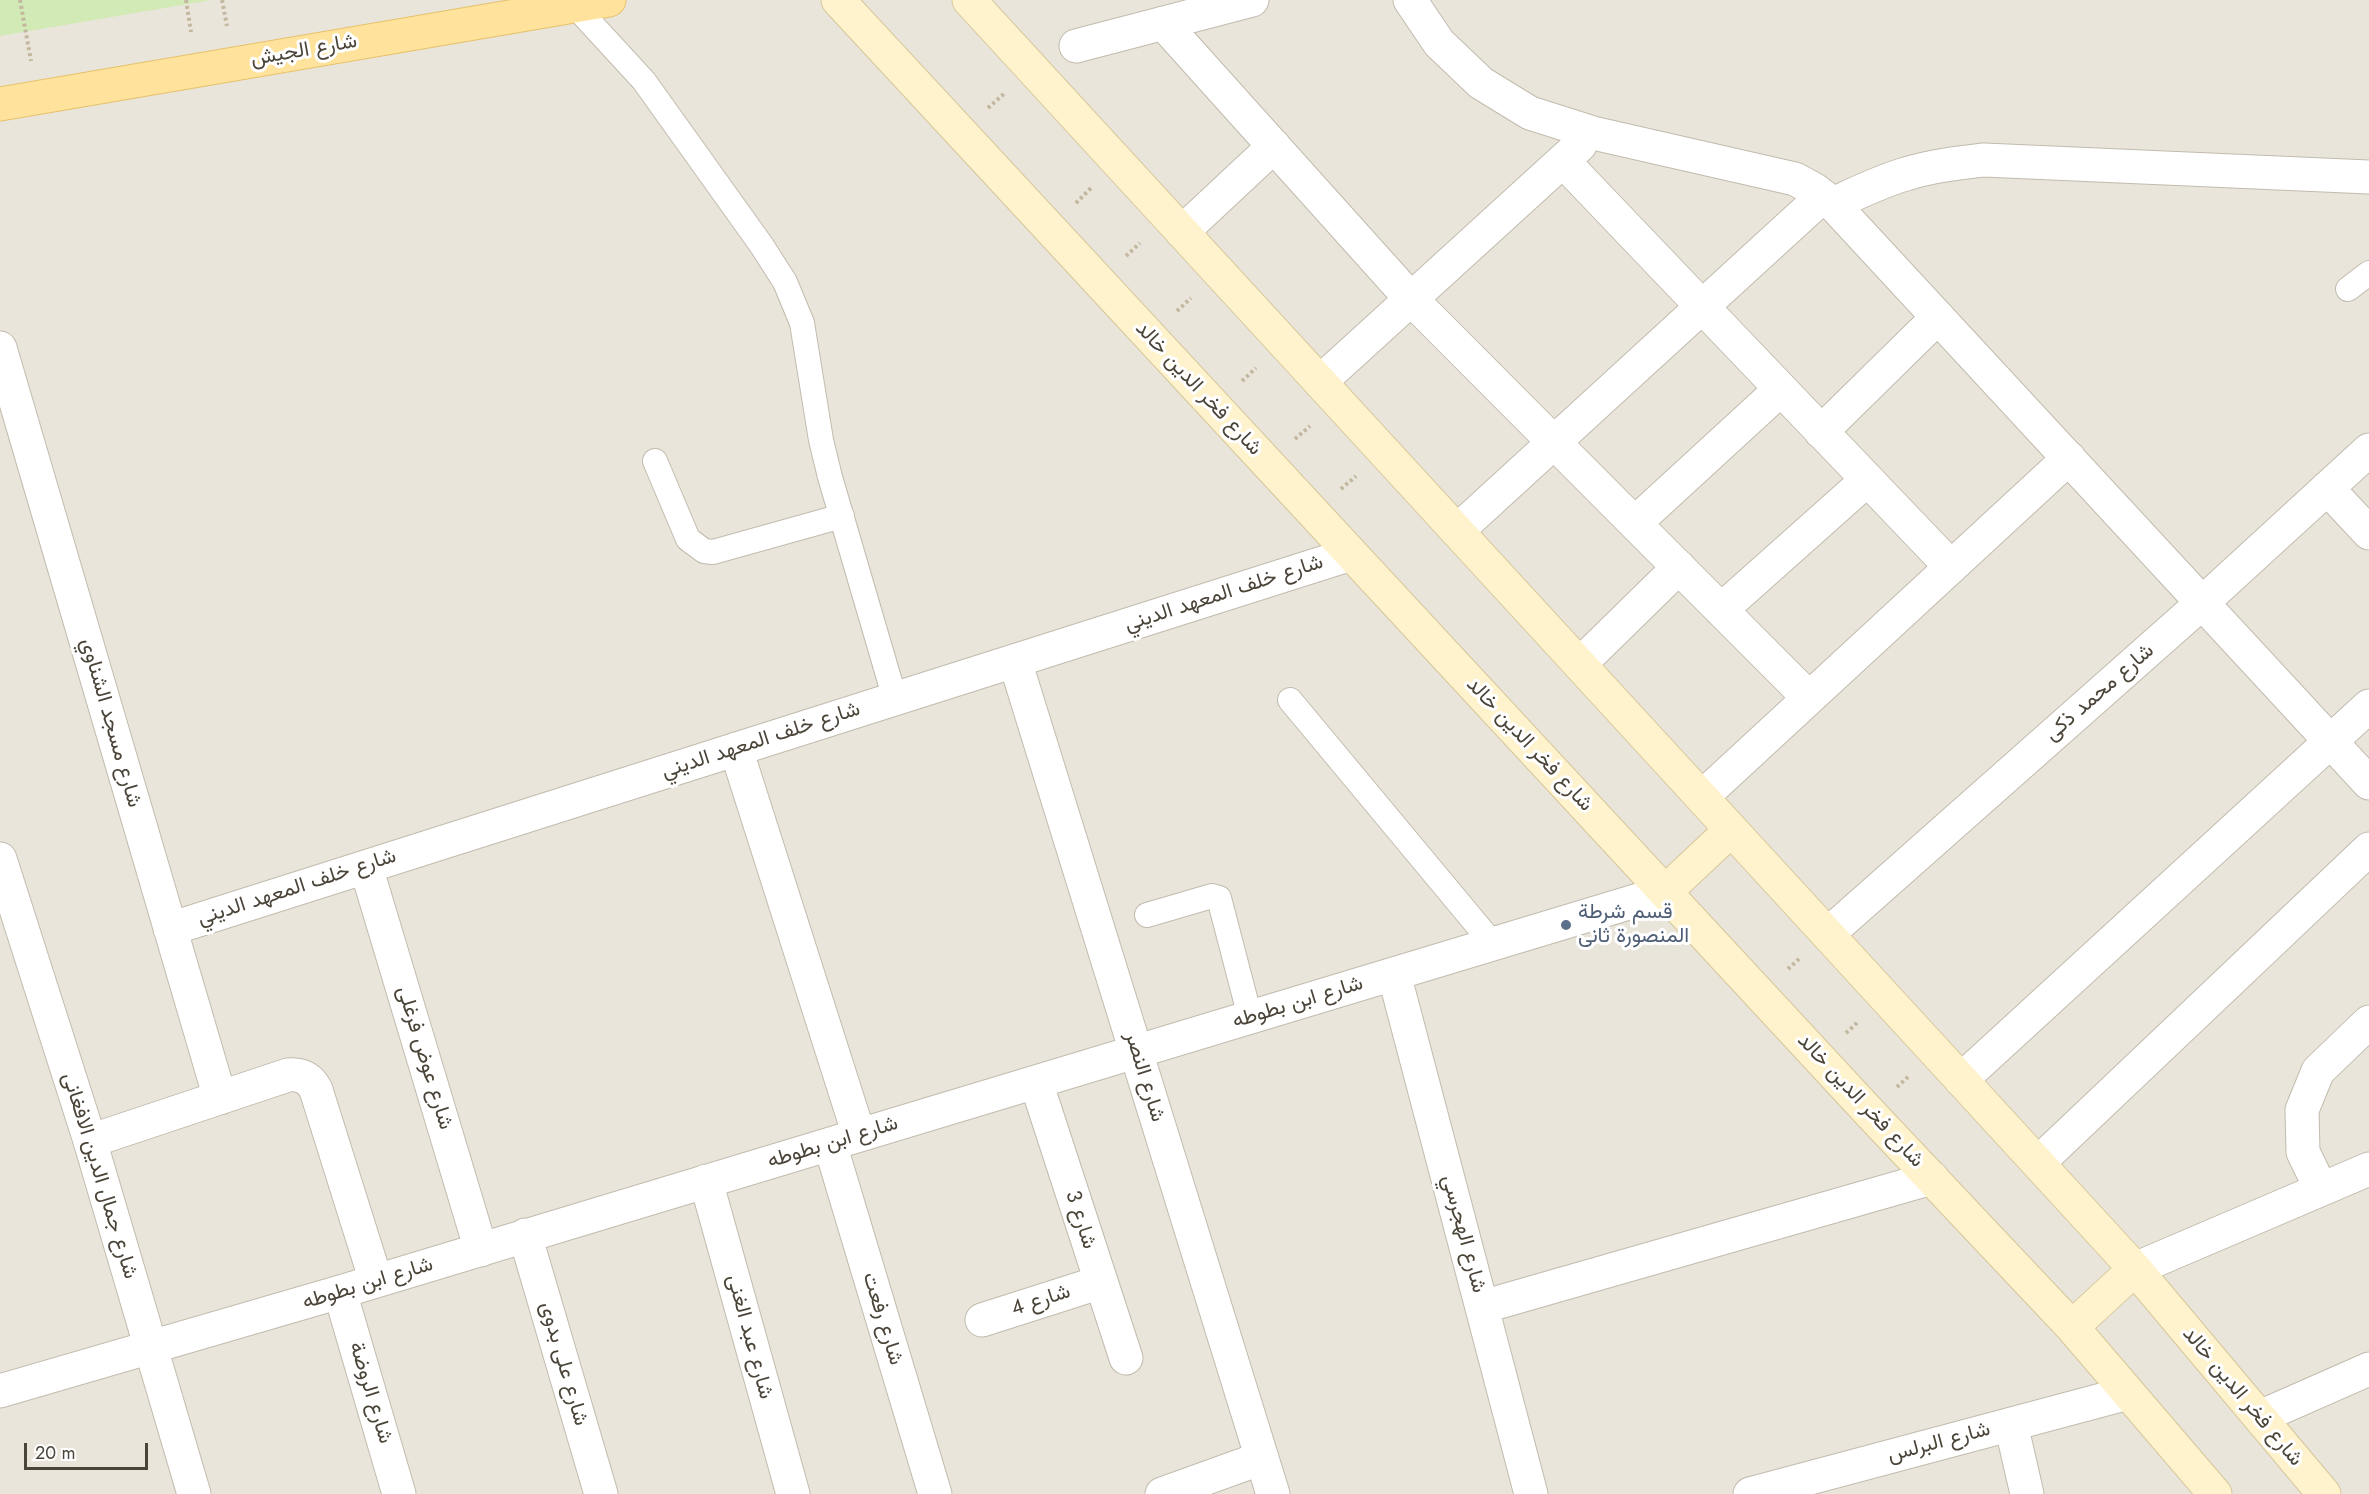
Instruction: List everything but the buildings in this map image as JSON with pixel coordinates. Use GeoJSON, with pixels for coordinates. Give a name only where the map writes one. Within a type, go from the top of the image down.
{"type":"FeatureCollection","features":[{"type":"Feature","properties":{"kind":"main road","name":"شارع الجيش"},"geometry":{"type":"LineString","coordinates":[[0,104],[609,0]]}},
{"type":"Feature","properties":{"kind":"main road","name":"شارع فخر الدين خالد"},"geometry":{"type":"LineString","coordinates":[[838,0],[1869,1112],[2072,1327],[2215,1494]]}},
{"type":"Feature","properties":{"kind":"main road","name":"شارع فخر الدين خالد"},"geometry":{"type":"LineString","coordinates":[[969,0],[2135,1269],[2324,1494]]}},
{"type":"Feature","properties":{"kind":"main road"},"geometry":{"type":"LineString","coordinates":[[1665,892],[1731,830]]}},
{"type":"Feature","properties":{"kind":"main road"},"geometry":{"type":"LineString","coordinates":[[2072,1327],[2135,1269]]}},
{"type":"Feature","properties":{"kind":"street"},"geometry":{"type":"LineString","coordinates":[[1076,46],[1252,0]]}},
{"type":"Feature","properties":{"kind":"street"},"geometry":{"type":"LineString","coordinates":[[1410,0],[1439,43],[1481,83],[1530,113],[1593,133],[1795,179],[1828,200],[2369,783]]}},
{"type":"Feature","properties":{"kind":"street"},"geometry":{"type":"LineString","coordinates":[[1163,23],[1411,299],[1809,698]]}},
{"type":"Feature","properties":{"kind":"street"},"geometry":{"type":"LineString","coordinates":[[1328,391],[1411,299],[1593,133]]}},
{"type":"Feature","properties":{"kind":"street"},"geometry":{"type":"LineString","coordinates":[[1175,225],[1274,146]]}},
{"type":"Feature","properties":{"kind":"street"},"geometry":{"type":"LineString","coordinates":[[1457,531],[1702,307],[1828,200],[1906,173],[1984,160],[2369,177]]}},
{"type":"Feature","properties":{"kind":"street"},"geometry":{"type":"LineString","coordinates":[[1563,161],[1951,567]]}},
{"type":"Feature","properties":{"kind":"street"},"geometry":{"type":"LineString","coordinates":[[1821,432],[1938,316]]}},
{"type":"Feature","properties":{"kind":"street","name":"شارع مسجد الشناوي"},"geometry":{"type":"LineString","coordinates":[[0,348],[220,1098]]}},
{"type":"Feature","properties":{"kind":"street"},"geometry":{"type":"LineString","coordinates":[[1635,523],[1780,389]]}},
{"type":"Feature","properties":{"kind":"street","name":"شارع محمد ذكى"},"geometry":{"type":"LineString","coordinates":[[1828,934],[2202,603],[2369,450]]}},
{"type":"Feature","properties":{"kind":"street"},"geometry":{"type":"LineString","coordinates":[[1702,797],[2069,458]]}},
{"type":"Feature","properties":{"kind":"street"},"geometry":{"type":"LineString","coordinates":[[1721,610],[1867,480]]}},
{"type":"Feature","properties":{"kind":"street"},"geometry":{"type":"LineString","coordinates":[[2327,488],[2369,533]]}},
{"type":"Feature","properties":{"kind":"street","name":"شارع خلف المعهد الديني"},"geometry":{"type":"LineString","coordinates":[[170,929],[1351,554]]}},
{"type":"Feature","properties":{"kind":"street"},"geometry":{"type":"LineString","coordinates":[[1580,664],[1679,567]]}},
{"type":"Feature","properties":{"kind":"street","name":"شارع النصر"},"geometry":{"type":"LineString","coordinates":[[1015,661],[1273,1494]]}},
{"type":"Feature","properties":{"kind":"street"},"geometry":{"type":"LineString","coordinates":[[1961,1080],[2369,706]]}},
{"type":"Feature","properties":{"kind":"street","name":"شارع رفعت"},"geometry":{"type":"LineString","coordinates":[[736,749],[844,1139],[935,1494]]}},
{"type":"Feature","properties":{"kind":"street"},"geometry":{"type":"LineString","coordinates":[[2038,1163],[2369,849]]}},
{"type":"Feature","properties":{"kind":"street","name":"شارع جمال الدين الافغانى"},"geometry":{"type":"LineString","coordinates":[[0,860],[9,917],[90,1141],[194,1494]]}},
{"type":"Feature","properties":{"kind":"street","name":"شارع عوض فرغلى"},"geometry":{"type":"LineString","coordinates":[[366,867],[482,1250]]}},
{"type":"Feature","properties":{"kind":"street","name":"شارع ابن بطوطه"},"geometry":{"type":"LineString","coordinates":[[0,1391],[482,1250],[525,1235],[1665,892]]}},
{"type":"Feature","properties":{"kind":"street","name":"شارع الهجرسي"},"geometry":{"type":"LineString","coordinates":[[1394,974],[1532,1494]]}},
{"type":"Feature","properties":{"kind":"street"},"geometry":{"type":"LineString","coordinates":[[2321,1189],[2303,1152],[2301,1110],[2318,1071],[2369,1022]]}},
{"type":"Feature","properties":{"kind":"street"},"geometry":{"type":"LineString","coordinates":[[90,1141],[288,1075],[297,1074],[312,1082],[376,1281]]}},
{"type":"Feature","properties":{"kind":"street","name":"شارع 3"},"geometry":{"type":"LineString","coordinates":[[1036,1082],[1126,1358]]}},
{"type":"Feature","properties":{"kind":"street"},"geometry":{"type":"LineString","coordinates":[[2135,1269],[2369,1169]]}},
{"type":"Feature","properties":{"kind":"street"},"geometry":{"type":"LineString","coordinates":[[1482,1307],[1932,1178]]}},
{"type":"Feature","properties":{"kind":"street","name":"شارع عبد الغنى"},"geometry":{"type":"LineString","coordinates":[[706,1181],[793,1494]]}},
{"type":"Feature","properties":{"kind":"street","name":"شارع على بدوى"},"geometry":{"type":"LineString","coordinates":[[525,1235],[601,1494]]}},
{"type":"Feature","properties":{"kind":"street","name":"شارع 4"},"geometry":{"type":"LineString","coordinates":[[981,1320],[1101,1282]]}},
{"type":"Feature","properties":{"kind":"street","name":"شارع الروضة"},"geometry":{"type":"LineString","coordinates":[[340,1292],[399,1494]]}},
{"type":"Feature","properties":{"kind":"street"},"geometry":{"type":"LineString","coordinates":[[2260,1417],[2369,1369]]}},
{"type":"Feature","properties":{"kind":"street","name":"شارع البرلس"},"geometry":{"type":"LineString","coordinates":[[1750,1494],[1805,1487],[2012,1424],[2128,1393]]}},
{"type":"Feature","properties":{"kind":"street"},"geometry":{"type":"LineString","coordinates":[[2012,1424],[2027,1494]]}},
{"type":"Feature","properties":{"kind":"street"},"geometry":{"type":"LineString","coordinates":[[1162,1494],[1262,1458]]}},
{"type":"Feature","properties":{"kind":"lane"},"geometry":{"type":"LineString","coordinates":[[575,6],[644,81],[762,246],[785,282],[802,323],[821,440],[895,699]]}},
{"type":"Feature","properties":{"kind":"lane"},"geometry":{"type":"LineString","coordinates":[[2348,289],[2369,273]]}},
{"type":"Feature","properties":{"kind":"lane"},"geometry":{"type":"LineString","coordinates":[[655,461],[688,539],[704,551],[713,552],[842,516]]}},
{"type":"Feature","properties":{"kind":"lane"},"geometry":{"type":"LineString","coordinates":[[1290,700],[1493,944]]}},
{"type":"Feature","properties":{"kind":"lane"},"geometry":{"type":"LineString","coordinates":[[1147,915],[1212,897],[1219,898],[1250,1017]]}},
{"type":"Feature","properties":{"kind":"path"},"geometry":{"type":"LineString","coordinates":[[20,0],[37,98]]}},
{"type":"Feature","properties":{"kind":"path"},"geometry":{"type":"LineString","coordinates":[[961,132],[1032,69]]}},
{"type":"Feature","properties":{"kind":"path"},"geometry":{"type":"LineString","coordinates":[[1048,227],[1119,163]]}},
{"type":"Feature","properties":{"kind":"path"},"geometry":{"type":"LineString","coordinates":[[1098,281],[1175,225]]}},
{"type":"Feature","properties":{"kind":"path"},"geometry":{"type":"LineString","coordinates":[[1150,336],[1219,273]]}},
{"type":"Feature","properties":{"kind":"path"},"geometry":{"type":"LineString","coordinates":[[1215,406],[1284,343]]}},
{"type":"Feature","properties":{"kind":"path"},"geometry":{"type":"LineString","coordinates":[[1269,464],[1328,391]]}},
{"type":"Feature","properties":{"kind":"path"},"geometry":{"type":"LineString","coordinates":[[1314,514],[1383,451]]}},
{"type":"Feature","properties":{"kind":"path"},"geometry":{"type":"LineString","coordinates":[[1759,993],[1828,934]]}},
{"type":"Feature","properties":{"kind":"path"},"geometry":{"type":"LineString","coordinates":[[1819,1057],[1885,997]]}},
{"type":"Feature","properties":{"kind":"path"},"geometry":{"type":"LineString","coordinates":[[1869,1112],[1936,1052]]}},
{"type":"Feature","properties":{"kind":"shaded area"},"geometry":{"type":"Polygon","coordinates":[[[0,0],[2369,0],[2369,1494],[0,1494],[0,0]]]}},
{"type":"Feature","properties":{"kind":"green space"},"geometry":{"type":"Polygon","coordinates":[[[0,0],[212,0],[0,36],[0,0]]]}},
{"type":"Feature","properties":{"kind":"place","name":"قسم شرطة المنصورة ثانى"},"geometry":{"type":"Point","coordinates":[1566,925]}}]}
